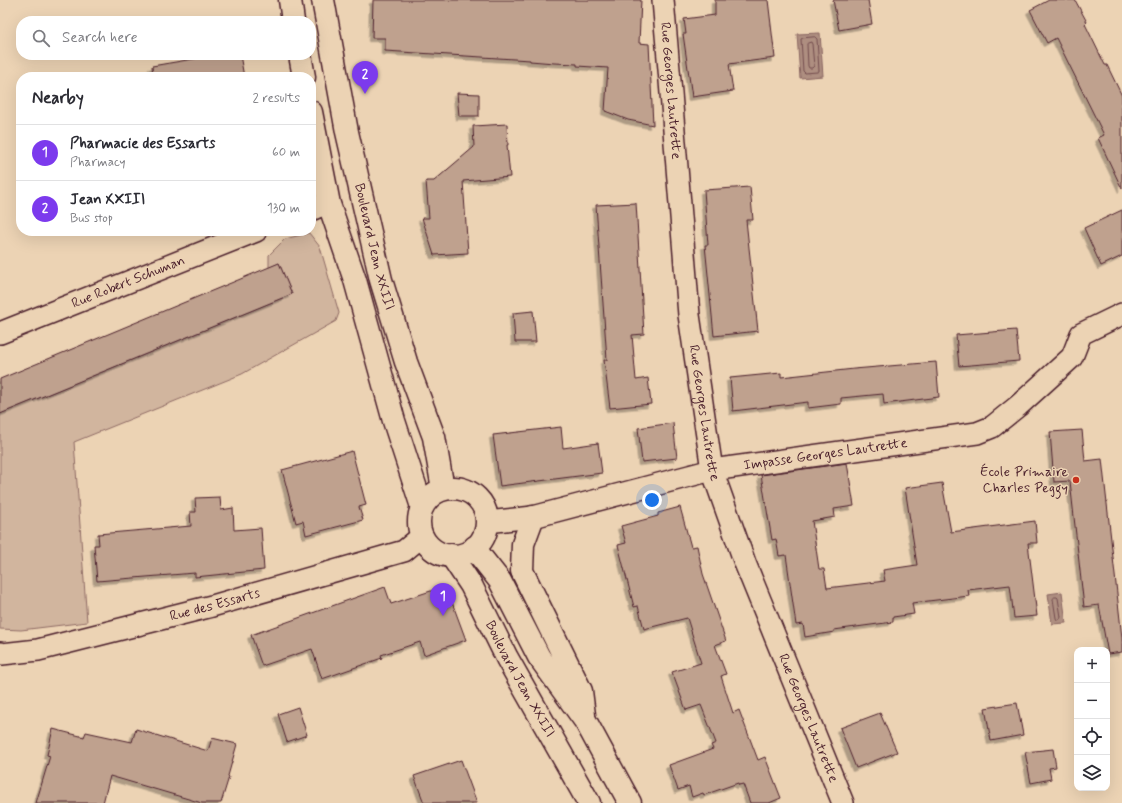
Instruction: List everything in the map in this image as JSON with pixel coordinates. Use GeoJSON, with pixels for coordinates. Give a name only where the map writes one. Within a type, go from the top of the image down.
{"type":"FeatureCollection","features":[{"type":"Feature","properties":{"kind":"main road"},"geometry":{"type":"LineString","coordinates":[[290,0],[292,16]]}},
{"type":"Feature","properties":{"kind":"main road","name":"Boulevard Jean XXIII"},"geometry":{"type":"LineString","coordinates":[[324,0],[347,132],[382,280],[406,362],[434,437],[443,489]]}},
{"type":"Feature","properties":{"kind":"main road"},"geometry":{"type":"LineString","coordinates":[[301,60],[303,72]]}},
{"type":"Feature","properties":{"kind":"main road","name":"Boulevard Jean XXIII"},"geometry":{"type":"LineString","coordinates":[[316,165],[320,207],[355,280],[394,421],[422,507]]}},
{"type":"Feature","properties":{"kind":"main road"},"geometry":{"type":"LineString","coordinates":[[454,488],[473,494],[481,502],[485,512],[485,532],[481,540],[468,552],[459,555],[442,554],[434,550],[427,544],[419,527],[419,517],[422,507],[434,493],[443,489],[454,488]]}},
{"type":"Feature","properties":{"kind":"main road","name":"Boulevard Jean XXIII"},"geometry":{"type":"LineString","coordinates":[[533,517],[523,544],[522,571],[581,691],[586,722]]}},
{"type":"Feature","properties":{"kind":"main road","name":"Boulevard Jean XXIII"},"geometry":{"type":"LineString","coordinates":[[475,547],[500,581],[539,657],[586,722],[630,803]]}},
{"type":"Feature","properties":{"kind":"main road","name":"Boulevard Jean XXIII"},"geometry":{"type":"LineString","coordinates":[[451,555],[471,585],[507,658],[589,803]]}},
{"type":"Feature","properties":{"kind":"street","name":"Rue Georges Lautrette"},"geometry":{"type":"LineString","coordinates":[[663,0],[689,316],[712,470],[745,563],[843,803]]}},
{"type":"Feature","properties":{"kind":"street","name":"Rue Robert Schuman"},"geometry":{"type":"LineString","coordinates":[[0,333],[243,236]]}},
{"type":"Feature","properties":{"kind":"street","name":"Impasse Georges Lautrette"},"geometry":{"type":"LineString","coordinates":[[486,522],[533,517],[712,470],[977,433],[992,427],[1072,358],[1081,334],[1122,314]]}},
{"type":"Feature","properties":{"kind":"street","name":"Rue des Essarts"},"geometry":{"type":"LineString","coordinates":[[0,653],[38,650],[212,606],[404,551],[422,536]]}},
{"type":"Feature","properties":{"kind":"shaded area"},"geometry":{"type":"Polygon","coordinates":[[[297,236],[311,236],[320,247],[339,313],[336,321],[242,374],[74,442],[87,622],[21,630],[0,629],[0,414],[292,294],[279,263],[269,268],[269,255],[285,239],[297,236]]]}},
{"type":"Feature","properties":{"kind":"water"},"geometry":{"type":"Polygon","coordinates":[[[820,33],[823,76],[800,78],[797,34],[820,33]]]}},
{"type":"Feature","properties":{"kind":"water"},"geometry":{"type":"Polygon","coordinates":[[[1062,592],[1066,623],[1052,624],[1048,594],[1062,592]]]}},
{"type":"Feature","properties":{"kind":"building"},"geometry":{"type":"Polygon","coordinates":[[[373,0],[641,0],[639,43],[649,44],[653,125],[628,120],[605,111],[608,68],[530,60],[385,51],[385,38],[372,38],[373,0]]]}},
{"type":"Feature","properties":{"kind":"building"},"geometry":{"type":"Polygon","coordinates":[[[715,0],[768,0],[775,58],[729,64],[733,91],[692,97],[683,34],[686,34],[684,19],[715,15],[715,0]]]}},
{"type":"Feature","properties":{"kind":"building"},"geometry":{"type":"Polygon","coordinates":[[[833,0],[868,0],[872,24],[839,30],[833,0]]]}},
{"type":"Feature","properties":{"kind":"building"},"geometry":{"type":"Polygon","coordinates":[[[1049,0],[1075,0],[1087,22],[1085,24],[1105,65],[1107,65],[1122,96],[1122,189],[1098,138],[1104,135],[1056,38],[1047,43],[1030,10],[1049,0]]]}},
{"type":"Feature","properties":{"kind":"building"},"geometry":{"type":"Polygon","coordinates":[[[187,60],[241,60],[243,72],[153,72],[152,66],[187,60]]]}},
{"type":"Feature","properties":{"kind":"building"},"geometry":{"type":"Polygon","coordinates":[[[457,93],[479,94],[479,116],[459,116],[457,93]]]}},
{"type":"Feature","properties":{"kind":"building"},"geometry":{"type":"Polygon","coordinates":[[[507,124],[510,177],[463,181],[468,253],[434,255],[422,218],[429,218],[426,181],[434,181],[474,147],[473,126],[507,124]]]}},
{"type":"Feature","properties":{"kind":"building"},"geometry":{"type":"Polygon","coordinates":[[[750,187],[753,220],[746,220],[758,331],[714,336],[705,245],[708,245],[704,190],[750,187]]]}},
{"type":"Feature","properties":{"kind":"building"},"geometry":{"type":"Polygon","coordinates":[[[636,203],[644,334],[632,335],[636,380],[648,378],[651,404],[610,408],[604,360],[607,360],[596,205],[636,203]]]}},
{"type":"Feature","properties":{"kind":"building"},"geometry":{"type":"Polygon","coordinates":[[[1122,210],[1122,256],[1101,266],[1084,228],[1122,210]]]}},
{"type":"Feature","properties":{"kind":"building"},"geometry":{"type":"Polygon","coordinates":[[[279,263],[292,294],[0,414],[0,379],[279,263]]]}},
{"type":"Feature","properties":{"kind":"building"},"geometry":{"type":"Polygon","coordinates":[[[533,311],[536,342],[515,342],[513,313],[533,311]]]}},
{"type":"Feature","properties":{"kind":"building"},"geometry":{"type":"Polygon","coordinates":[[[1016,330],[1019,361],[959,366],[956,335],[1016,330]]]}},
{"type":"Feature","properties":{"kind":"building"},"geometry":{"type":"Polygon","coordinates":[[[936,362],[939,397],[884,404],[883,394],[841,398],[841,404],[808,408],[808,402],[733,411],[730,378],[781,373],[781,377],[936,362]]]}},
{"type":"Feature","properties":{"kind":"building"},"geometry":{"type":"Polygon","coordinates":[[[673,423],[677,458],[642,462],[638,428],[673,423]]]}},
{"type":"Feature","properties":{"kind":"building"},"geometry":{"type":"Polygon","coordinates":[[[561,427],[563,448],[598,443],[602,473],[500,486],[493,435],[561,427]]]}},
{"type":"Feature","properties":{"kind":"building"},"geometry":{"type":"Polygon","coordinates":[[[1082,430],[1085,461],[1102,459],[1122,638],[1122,652],[1110,654],[1110,647],[1107,647],[1099,605],[1084,607],[1070,481],[1054,482],[1050,432],[1082,430]]]}},
{"type":"Feature","properties":{"kind":"building"},"geometry":{"type":"Polygon","coordinates":[[[352,451],[366,505],[359,507],[363,520],[306,535],[303,521],[296,523],[282,470],[352,451]]]}},
{"type":"Feature","properties":{"kind":"building"},"geometry":{"type":"Polygon","coordinates":[[[847,463],[854,506],[834,509],[835,517],[812,521],[819,569],[824,569],[827,588],[885,581],[883,570],[917,565],[905,488],[942,483],[951,532],[1035,521],[1037,543],[1028,543],[1037,616],[1014,618],[1010,585],[968,590],[969,596],[912,603],[914,614],[893,617],[893,622],[834,630],[834,632],[805,637],[803,624],[796,625],[786,555],[779,556],[776,539],[772,540],[761,475],[847,463]]]}},
{"type":"Feature","properties":{"kind":"building"},"geometry":{"type":"Polygon","coordinates":[[[220,497],[221,510],[233,508],[234,530],[261,528],[264,570],[195,577],[195,573],[97,581],[94,545],[99,545],[98,534],[191,526],[190,512],[196,512],[195,498],[220,497]]]}},
{"type":"Feature","properties":{"kind":"building"},"geometry":{"type":"Polygon","coordinates":[[[680,507],[691,547],[697,546],[703,574],[726,641],[715,645],[726,674],[721,676],[733,713],[739,710],[758,760],[765,757],[781,798],[769,803],[750,803],[743,784],[739,785],[738,783],[704,795],[703,793],[692,797],[689,786],[678,790],[669,765],[713,749],[711,745],[716,743],[701,705],[686,710],[672,672],[701,663],[687,618],[644,629],[638,606],[634,607],[618,545],[626,543],[621,526],[658,516],[658,513],[680,507]]]}},
{"type":"Feature","properties":{"kind":"building"},"geometry":{"type":"Polygon","coordinates":[[[446,586],[466,640],[424,655],[420,642],[381,655],[382,658],[322,679],[312,649],[262,666],[251,635],[385,587],[391,604],[446,586]]]}},
{"type":"Feature","properties":{"kind":"building"},"geometry":{"type":"Polygon","coordinates":[[[1017,703],[1023,735],[991,741],[985,708],[1017,703]]]}},
{"type":"Feature","properties":{"kind":"building"},"geometry":{"type":"Polygon","coordinates":[[[298,707],[307,735],[287,742],[278,714],[298,707]]]}},
{"type":"Feature","properties":{"kind":"building"},"geometry":{"type":"Polygon","coordinates":[[[880,713],[897,752],[856,768],[840,728],[880,713]]]}},
{"type":"Feature","properties":{"kind":"building"},"geometry":{"type":"Polygon","coordinates":[[[53,729],[84,737],[86,732],[132,742],[136,729],[208,751],[212,738],[237,744],[221,803],[202,803],[110,776],[103,803],[36,803],[50,756],[47,755],[53,729]]]}},
{"type":"Feature","properties":{"kind":"building"},"geometry":{"type":"Polygon","coordinates":[[[1053,749],[1056,767],[1049,768],[1051,779],[1031,783],[1025,752],[1053,749]]]}},
{"type":"Feature","properties":{"kind":"building"},"geometry":{"type":"Polygon","coordinates":[[[461,760],[477,803],[424,803],[414,776],[461,760]]]}},
{"type":"Feature","properties":{"kind":"place","name":"Jean XXIII"},"geometry":{"type":"Point","coordinates":[365,94]}},
{"type":"Feature","properties":{"kind":"place","name":"École Primaire Charles Peggy"},"geometry":{"type":"Point","coordinates":[1076,480]}},
{"type":"Feature","properties":{"kind":"place","name":"Pharmacie des Essarts"},"geometry":{"type":"Point","coordinates":[443,616]}}]}
